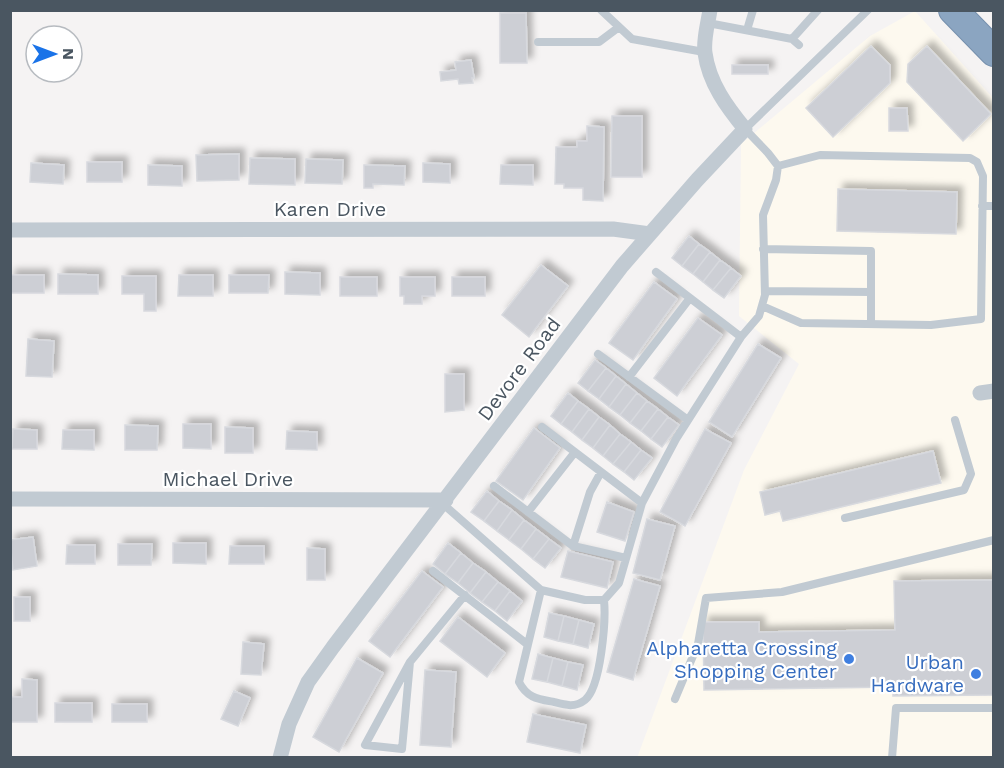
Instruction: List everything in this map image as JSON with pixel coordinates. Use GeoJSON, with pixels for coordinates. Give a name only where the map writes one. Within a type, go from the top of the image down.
{"type":"FeatureCollection","features":[{"type":"Feature","properties":{"kind":"highway"},"geometry":{"type":"LineString","coordinates":[[953,10],[993,52]]}},
{"type":"Feature","properties":{"kind":"street"},"geometry":{"type":"LineString","coordinates":[[709,17],[704,52],[723,102],[745,129]]}},
{"type":"Feature","properties":{"kind":"street","name":"Devore Road"},"geometry":{"type":"LineString","coordinates":[[280,758],[289,724],[308,682],[333,646],[622,267],[697,180],[745,129]]}},
{"type":"Feature","properties":{"kind":"street","name":"Karen Drive"},"geometry":{"type":"LineString","coordinates":[[10,230],[613,229],[650,234]]}},
{"type":"Feature","properties":{"kind":"street","name":"Michael Drive"},"geometry":{"type":"LineString","coordinates":[[10,499],[444,502]]}},
{"type":"Feature","properties":{"kind":"lane"},"geometry":{"type":"LineString","coordinates":[[601,10],[632,39],[704,52]]}},
{"type":"Feature","properties":{"kind":"lane"},"geometry":{"type":"LineString","coordinates":[[747,30],[753,10]]}},
{"type":"Feature","properties":{"kind":"lane"},"geometry":{"type":"LineString","coordinates":[[709,17],[747,30],[796,42],[818,10]]}},
{"type":"Feature","properties":{"kind":"lane"},"geometry":{"type":"LineString","coordinates":[[541,590],[519,682],[523,690],[532,698],[569,705],[586,700],[591,693],[603,646],[606,617],[604,600],[619,583],[642,503],[688,420],[741,337],[759,316],[762,306],[765,291],[763,215],[776,180],[778,166],[745,129],[868,10]]}},
{"type":"Feature","properties":{"kind":"lane"},"geometry":{"type":"LineString","coordinates":[[538,42],[598,42],[619,27]]}},
{"type":"Feature","properties":{"kind":"lane"},"geometry":{"type":"LineString","coordinates":[[762,306],[801,323],[931,325],[981,319],[983,176],[977,162],[970,158],[820,155],[778,166]]}},
{"type":"Feature","properties":{"kind":"lane"},"geometry":{"type":"LineString","coordinates":[[982,206],[993,206]]}},
{"type":"Feature","properties":{"kind":"lane"},"geometry":{"type":"LineString","coordinates":[[763,249],[871,251],[871,324]]}},
{"type":"Feature","properties":{"kind":"lane"},"geometry":{"type":"LineString","coordinates":[[656,272],[741,337]]}},
{"type":"Feature","properties":{"kind":"lane"},"geometry":{"type":"LineString","coordinates":[[765,291],[871,292]]}},
{"type":"Feature","properties":{"kind":"lane"},"geometry":{"type":"LineString","coordinates":[[629,377],[690,298]]}},
{"type":"Feature","properties":{"kind":"lane"},"geometry":{"type":"LineString","coordinates":[[598,354],[688,420]]}},
{"type":"Feature","properties":{"kind":"lane"},"geometry":{"type":"LineString","coordinates":[[845,518],[964,490],[971,474],[955,420]]}},
{"type":"Feature","properties":{"kind":"lane"},"geometry":{"type":"LineString","coordinates":[[542,427],[642,503]]}},
{"type":"Feature","properties":{"kind":"lane"},"geometry":{"type":"LineString","coordinates":[[528,512],[575,452]]}},
{"type":"Feature","properties":{"kind":"lane"},"geometry":{"type":"LineString","coordinates":[[573,546],[590,492],[601,472]]}},
{"type":"Feature","properties":{"kind":"lane"},"geometry":{"type":"LineString","coordinates":[[494,486],[573,546],[626,558]]}},
{"type":"Feature","properties":{"kind":"lane"},"geometry":{"type":"LineString","coordinates":[[444,502],[541,590],[585,600],[604,600]]}},
{"type":"Feature","properties":{"kind":"lane"},"geometry":{"type":"LineString","coordinates":[[675,699],[698,644],[706,598],[782,592],[993,540]]}},
{"type":"Feature","properties":{"kind":"lane"},"geometry":{"type":"LineString","coordinates":[[433,571],[527,644]]}},
{"type":"Feature","properties":{"kind":"lane"},"geometry":{"type":"LineString","coordinates":[[410,662],[402,749],[365,745],[410,662],[465,596]]}},
{"type":"Feature","properties":{"kind":"lane"},"geometry":{"type":"LineString","coordinates":[[892,758],[896,708],[993,708]]}},
{"type":"Feature","properties":{"kind":"shaded area"},"geometry":{"type":"Polygon","coordinates":[[[915,11],[993,98],[993,757],[637,758],[744,470],[799,364],[739,316],[741,144],[870,36],[915,11]]]}},
{"type":"Feature","properties":{"kind":"building"},"geometry":{"type":"Polygon","coordinates":[[[500,13],[526,13],[527,63],[500,63],[500,13]]]}},
{"type":"Feature","properties":{"kind":"building"},"geometry":{"type":"Polygon","coordinates":[[[871,46],[890,65],[890,83],[833,137],[806,108],[871,46]]]}},
{"type":"Feature","properties":{"kind":"building"},"geometry":{"type":"Polygon","coordinates":[[[927,46],[991,114],[963,141],[907,82],[908,64],[927,46]]]}},
{"type":"Feature","properties":{"kind":"building"},"geometry":{"type":"Polygon","coordinates":[[[471,60],[473,83],[459,84],[458,79],[441,81],[440,72],[456,70],[455,62],[471,60]]]}},
{"type":"Feature","properties":{"kind":"building"},"geometry":{"type":"Polygon","coordinates":[[[732,65],[768,65],[768,74],[732,74],[732,65]]]}},
{"type":"Feature","properties":{"kind":"building"},"geometry":{"type":"Polygon","coordinates":[[[889,108],[907,108],[908,131],[889,131],[889,108]]]}},
{"type":"Feature","properties":{"kind":"building"},"geometry":{"type":"Polygon","coordinates":[[[612,116],[642,116],[642,177],[611,177],[612,116]]]}},
{"type":"Feature","properties":{"kind":"building"},"geometry":{"type":"Polygon","coordinates":[[[587,126],[604,127],[603,201],[583,200],[583,188],[564,188],[564,184],[555,184],[556,147],[577,147],[577,141],[587,141],[587,126]]]}},
{"type":"Feature","properties":{"kind":"building"},"geometry":{"type":"Polygon","coordinates":[[[239,154],[239,180],[197,181],[196,155],[239,154]]]}},
{"type":"Feature","properties":{"kind":"building"},"geometry":{"type":"Polygon","coordinates":[[[250,158],[295,159],[295,185],[249,184],[250,158]]]}},
{"type":"Feature","properties":{"kind":"building"},"geometry":{"type":"Polygon","coordinates":[[[306,159],[343,160],[342,184],[305,183],[306,159]]]}},
{"type":"Feature","properties":{"kind":"building"},"geometry":{"type":"Polygon","coordinates":[[[87,162],[122,162],[122,182],[87,182],[87,162]]]}},
{"type":"Feature","properties":{"kind":"building"},"geometry":{"type":"Polygon","coordinates":[[[31,163],[64,165],[63,184],[30,182],[31,163]]]}},
{"type":"Feature","properties":{"kind":"building"},"geometry":{"type":"Polygon","coordinates":[[[423,163],[450,164],[450,183],[423,182],[423,163]]]}},
{"type":"Feature","properties":{"kind":"building"},"geometry":{"type":"Polygon","coordinates":[[[148,165],[182,166],[182,186],[148,185],[148,165]]]}},
{"type":"Feature","properties":{"kind":"building"},"geometry":{"type":"Polygon","coordinates":[[[364,165],[405,166],[404,185],[373,184],[373,188],[364,188],[364,165]]]}},
{"type":"Feature","properties":{"kind":"building"},"geometry":{"type":"Polygon","coordinates":[[[501,165],[533,165],[533,185],[500,184],[501,165]]]}},
{"type":"Feature","properties":{"kind":"building"},"geometry":{"type":"Polygon","coordinates":[[[838,189],[957,192],[956,234],[837,231],[838,189]]]}},
{"type":"Feature","properties":{"kind":"building"},"geometry":{"type":"Polygon","coordinates":[[[689,236],[699,244],[682,266],[672,258],[689,236]]]}},
{"type":"Feature","properties":{"kind":"building"},"geometry":{"type":"Polygon","coordinates":[[[699,244],[710,252],[693,274],[682,266],[699,244]]]}},
{"type":"Feature","properties":{"kind":"building"},"geometry":{"type":"Polygon","coordinates":[[[710,252],[720,260],[703,282],[693,274],[710,252]]]}},
{"type":"Feature","properties":{"kind":"building"},"geometry":{"type":"Polygon","coordinates":[[[720,260],[731,268],[713,290],[703,282],[720,260]]]}},
{"type":"Feature","properties":{"kind":"building"},"geometry":{"type":"Polygon","coordinates":[[[541,265],[568,286],[529,337],[502,315],[541,265]]]}},
{"type":"Feature","properties":{"kind":"building"},"geometry":{"type":"Polygon","coordinates":[[[731,268],[741,276],[724,298],[713,290],[731,268]]]}},
{"type":"Feature","properties":{"kind":"building"},"geometry":{"type":"Polygon","coordinates":[[[285,272],[320,273],[320,295],[285,294],[285,272]]]}},
{"type":"Feature","properties":{"kind":"building"},"geometry":{"type":"Polygon","coordinates":[[[58,274],[98,275],[98,294],[58,294],[58,274]]]}},
{"type":"Feature","properties":{"kind":"building"},"geometry":{"type":"Polygon","coordinates":[[[10,275],[44,275],[44,293],[10,293],[10,275]]]}},
{"type":"Feature","properties":{"kind":"building"},"geometry":{"type":"Polygon","coordinates":[[[179,275],[213,275],[213,296],[178,296],[179,275]]]}},
{"type":"Feature","properties":{"kind":"building"},"geometry":{"type":"Polygon","coordinates":[[[229,275],[269,275],[268,293],[229,293],[229,275]]]}},
{"type":"Feature","properties":{"kind":"building"},"geometry":{"type":"Polygon","coordinates":[[[122,276],[156,276],[156,311],[144,311],[144,294],[122,294],[122,276]]]}},
{"type":"Feature","properties":{"kind":"building"},"geometry":{"type":"Polygon","coordinates":[[[340,277],[377,277],[377,296],[340,296],[340,277]]]}},
{"type":"Feature","properties":{"kind":"building"},"geometry":{"type":"Polygon","coordinates":[[[400,277],[435,277],[435,296],[422,296],[422,304],[404,304],[404,296],[400,296],[400,277]]]}},
{"type":"Feature","properties":{"kind":"building"},"geometry":{"type":"Polygon","coordinates":[[[452,277],[485,277],[485,296],[452,296],[452,277]]]}},
{"type":"Feature","properties":{"kind":"building"},"geometry":{"type":"Polygon","coordinates":[[[654,282],[677,299],[633,360],[609,343],[654,282]]]}},
{"type":"Feature","properties":{"kind":"building"},"geometry":{"type":"Polygon","coordinates":[[[698,318],[722,335],[677,396],[654,378],[698,318]]]}},
{"type":"Feature","properties":{"kind":"building"},"geometry":{"type":"Polygon","coordinates":[[[28,339],[54,341],[52,377],[26,376],[28,339]]]}},
{"type":"Feature","properties":{"kind":"building"},"geometry":{"type":"Polygon","coordinates":[[[758,344],[781,358],[732,437],[709,422],[758,344]]]}},
{"type":"Feature","properties":{"kind":"building"},"geometry":{"type":"Polygon","coordinates":[[[595,360],[606,368],[588,391],[578,383],[595,360]]]}},
{"type":"Feature","properties":{"kind":"building"},"geometry":{"type":"Polygon","coordinates":[[[606,368],[616,376],[599,399],[588,391],[606,368]]]}},
{"type":"Feature","properties":{"kind":"building"},"geometry":{"type":"Polygon","coordinates":[[[445,374],[464,374],[464,410],[445,412],[445,374]]]}},
{"type":"Feature","properties":{"kind":"building"},"geometry":{"type":"Polygon","coordinates":[[[616,376],[626,384],[609,407],[599,399],[616,376]]]}},
{"type":"Feature","properties":{"kind":"building"},"geometry":{"type":"Polygon","coordinates":[[[626,384],[637,393],[620,415],[609,407],[626,384]]]}},
{"type":"Feature","properties":{"kind":"building"},"geometry":{"type":"Polygon","coordinates":[[[568,393],[578,401],[561,424],[551,416],[568,393]]]}},
{"type":"Feature","properties":{"kind":"building"},"geometry":{"type":"Polygon","coordinates":[[[637,393],[647,401],[630,423],[620,415],[637,393]]]}},
{"type":"Feature","properties":{"kind":"building"},"geometry":{"type":"Polygon","coordinates":[[[578,401],[589,409],[572,432],[561,424],[578,401]]]}},
{"type":"Feature","properties":{"kind":"building"},"geometry":{"type":"Polygon","coordinates":[[[647,401],[658,409],[641,431],[630,423],[647,401]]]}},
{"type":"Feature","properties":{"kind":"building"},"geometry":{"type":"Polygon","coordinates":[[[589,409],[599,417],[582,440],[572,432],[589,409]]]}},
{"type":"Feature","properties":{"kind":"building"},"geometry":{"type":"Polygon","coordinates":[[[658,409],[668,417],[651,439],[641,431],[658,409]]]}},
{"type":"Feature","properties":{"kind":"building"},"geometry":{"type":"Polygon","coordinates":[[[599,417],[610,425],[593,448],[582,440],[599,417]]]}},
{"type":"Feature","properties":{"kind":"building"},"geometry":{"type":"Polygon","coordinates":[[[668,417],[679,425],[662,447],[651,439],[668,417]]]}},
{"type":"Feature","properties":{"kind":"building"},"geometry":{"type":"Polygon","coordinates":[[[183,424],[211,424],[211,449],[183,448],[183,424]]]}},
{"type":"Feature","properties":{"kind":"building"},"geometry":{"type":"Polygon","coordinates":[[[125,425],[158,426],[157,450],[125,450],[125,425]]]}},
{"type":"Feature","properties":{"kind":"building"},"geometry":{"type":"Polygon","coordinates":[[[610,425],[620,434],[603,456],[593,448],[610,425]]]}},
{"type":"Feature","properties":{"kind":"building"},"geometry":{"type":"Polygon","coordinates":[[[225,427],[253,428],[253,453],[225,453],[225,427]]]}},
{"type":"Feature","properties":{"kind":"building"},"geometry":{"type":"Polygon","coordinates":[[[534,428],[560,448],[523,500],[496,481],[534,428]]]}},
{"type":"Feature","properties":{"kind":"building"},"geometry":{"type":"Polygon","coordinates":[[[13,429],[37,430],[37,449],[12,449],[13,429]]]}},
{"type":"Feature","properties":{"kind":"building"},"geometry":{"type":"Polygon","coordinates":[[[705,429],[731,443],[685,526],[660,512],[705,429]]]}},
{"type":"Feature","properties":{"kind":"building"},"geometry":{"type":"Polygon","coordinates":[[[63,430],[94,430],[94,450],[62,449],[63,430]]]}},
{"type":"Feature","properties":{"kind":"building"},"geometry":{"type":"Polygon","coordinates":[[[287,431],[317,432],[317,450],[286,449],[287,431]]]}},
{"type":"Feature","properties":{"kind":"building"},"geometry":{"type":"Polygon","coordinates":[[[620,434],[631,442],[613,464],[603,456],[620,434]]]}},
{"type":"Feature","properties":{"kind":"building"},"geometry":{"type":"Polygon","coordinates":[[[631,442],[641,450],[624,472],[613,464],[631,442]]]}},
{"type":"Feature","properties":{"kind":"building"},"geometry":{"type":"Polygon","coordinates":[[[641,450],[652,458],[634,480],[624,472],[641,450]]]}},
{"type":"Feature","properties":{"kind":"building"},"geometry":{"type":"Polygon","coordinates":[[[933,451],[941,483],[783,521],[780,511],[765,515],[760,492],[933,451]]]}},
{"type":"Feature","properties":{"kind":"building"},"geometry":{"type":"Polygon","coordinates":[[[487,491],[499,501],[484,521],[471,512],[487,491]]]}},
{"type":"Feature","properties":{"kind":"building"},"geometry":{"type":"Polygon","coordinates":[[[499,501],[512,510],[497,531],[484,521],[499,501]]]}},
{"type":"Feature","properties":{"kind":"building"},"geometry":{"type":"Polygon","coordinates":[[[607,502],[634,512],[625,541],[597,532],[607,502]]]}},
{"type":"Feature","properties":{"kind":"building"},"geometry":{"type":"Polygon","coordinates":[[[512,510],[524,520],[509,540],[497,531],[512,510]]]}},
{"type":"Feature","properties":{"kind":"building"},"geometry":{"type":"Polygon","coordinates":[[[647,519],[675,526],[660,580],[633,573],[647,519]]]}},
{"type":"Feature","properties":{"kind":"building"},"geometry":{"type":"Polygon","coordinates":[[[524,520],[536,529],[521,549],[509,540],[524,520]]]}},
{"type":"Feature","properties":{"kind":"building"},"geometry":{"type":"Polygon","coordinates":[[[536,529],[549,539],[533,559],[521,549],[536,529]]]}},
{"type":"Feature","properties":{"kind":"building"},"geometry":{"type":"Polygon","coordinates":[[[33,537],[37,566],[13,570],[10,540],[33,537]]]}},
{"type":"Feature","properties":{"kind":"building"},"geometry":{"type":"Polygon","coordinates":[[[549,539],[561,548],[545,568],[533,559],[549,539]]]}},
{"type":"Feature","properties":{"kind":"building"},"geometry":{"type":"Polygon","coordinates":[[[173,543],[206,543],[206,564],[173,563],[173,543]]]}},
{"type":"Feature","properties":{"kind":"building"},"geometry":{"type":"Polygon","coordinates":[[[448,543],[461,553],[445,574],[433,564],[448,543]]]}},
{"type":"Feature","properties":{"kind":"building"},"geometry":{"type":"Polygon","coordinates":[[[118,544],[152,544],[151,565],[118,565],[118,544]]]}},
{"type":"Feature","properties":{"kind":"building"},"geometry":{"type":"Polygon","coordinates":[[[67,545],[95,545],[95,564],[66,564],[67,545]]]}},
{"type":"Feature","properties":{"kind":"building"},"geometry":{"type":"Polygon","coordinates":[[[230,546],[264,546],[264,564],[229,564],[230,546]]]}},
{"type":"Feature","properties":{"kind":"building"},"geometry":{"type":"Polygon","coordinates":[[[307,548],[325,549],[325,580],[307,580],[307,548]]]}},
{"type":"Feature","properties":{"kind":"building"},"geometry":{"type":"Polygon","coordinates":[[[568,551],[613,562],[607,588],[561,577],[568,551]]]}},
{"type":"Feature","properties":{"kind":"building"},"geometry":{"type":"Polygon","coordinates":[[[461,553],[473,563],[458,583],[445,574],[461,553]]]}},
{"type":"Feature","properties":{"kind":"building"},"geometry":{"type":"Polygon","coordinates":[[[473,563],[486,572],[470,593],[458,583],[473,563]]]}},
{"type":"Feature","properties":{"kind":"building"},"geometry":{"type":"Polygon","coordinates":[[[422,571],[443,587],[390,657],[369,641],[422,571]]]}},
{"type":"Feature","properties":{"kind":"building"},"geometry":{"type":"Polygon","coordinates":[[[486,572],[498,582],[482,602],[470,593],[486,572]]]}},
{"type":"Feature","properties":{"kind":"building"},"geometry":{"type":"Polygon","coordinates":[[[634,579],[660,586],[633,680],[607,672],[634,579]]]}},
{"type":"Feature","properties":{"kind":"building","name":"Alpharetta Crossing Shopping Center"},"geometry":{"type":"Polygon","coordinates":[[[994,580],[994,695],[893,696],[893,687],[704,690],[703,622],[759,622],[759,632],[895,630],[894,581],[994,580]]]}},
{"type":"Feature","properties":{"kind":"building"},"geometry":{"type":"Polygon","coordinates":[[[498,582],[510,591],[495,611],[482,602],[498,582]]]}},
{"type":"Feature","properties":{"kind":"building"},"geometry":{"type":"Polygon","coordinates":[[[510,591],[522,601],[507,621],[495,611],[510,591]]]}},
{"type":"Feature","properties":{"kind":"building"},"geometry":{"type":"Polygon","coordinates":[[[14,597],[30,597],[30,621],[14,621],[14,597]]]}},
{"type":"Feature","properties":{"kind":"building"},"geometry":{"type":"Polygon","coordinates":[[[549,613],[564,616],[558,641],[544,637],[549,613]]]}},
{"type":"Feature","properties":{"kind":"building"},"geometry":{"type":"Polygon","coordinates":[[[564,616],[579,620],[573,644],[558,641],[564,616]]]}},
{"type":"Feature","properties":{"kind":"building"},"geometry":{"type":"Polygon","coordinates":[[[458,617],[505,653],[487,677],[440,641],[458,617]]]}},
{"type":"Feature","properties":{"kind":"building"},"geometry":{"type":"Polygon","coordinates":[[[579,620],[594,624],[588,648],[573,644],[579,620]]]}},
{"type":"Feature","properties":{"kind":"building"},"geometry":{"type":"Polygon","coordinates":[[[243,642],[264,644],[261,675],[241,674],[243,642]]]}},
{"type":"Feature","properties":{"kind":"building"},"geometry":{"type":"Polygon","coordinates":[[[538,654],[553,658],[547,682],[532,679],[538,654]]]}},
{"type":"Feature","properties":{"kind":"building"},"geometry":{"type":"Polygon","coordinates":[[[357,658],[383,673],[339,752],[313,737],[357,658]]]}},
{"type":"Feature","properties":{"kind":"building"},"geometry":{"type":"Polygon","coordinates":[[[553,658],[568,662],[562,686],[547,682],[553,658]]]}},
{"type":"Feature","properties":{"kind":"building"},"geometry":{"type":"Polygon","coordinates":[[[568,662],[583,665],[577,690],[562,686],[568,662]]]}},
{"type":"Feature","properties":{"kind":"building"},"geometry":{"type":"Polygon","coordinates":[[[425,670],[456,672],[451,747],[420,745],[425,670]]]}},
{"type":"Feature","properties":{"kind":"building"},"geometry":{"type":"Polygon","coordinates":[[[22,679],[37,680],[37,722],[10,722],[10,697],[22,697],[22,679]]]}},
{"type":"Feature","properties":{"kind":"building"},"geometry":{"type":"Polygon","coordinates":[[[234,691],[250,698],[238,726],[221,719],[234,691]]]}},
{"type":"Feature","properties":{"kind":"building"},"geometry":{"type":"Polygon","coordinates":[[[55,703],[92,703],[92,722],[55,722],[55,703]]]}},
{"type":"Feature","properties":{"kind":"building"},"geometry":{"type":"Polygon","coordinates":[[[112,704],[147,704],[147,722],[112,722],[112,704]]]}},
{"type":"Feature","properties":{"kind":"building"},"geometry":{"type":"Polygon","coordinates":[[[533,714],[586,725],[580,753],[527,742],[533,714]]]}},
{"type":"Feature","properties":{"kind":"place","name":"Alpharetta Crossing Shopping Center"},"geometry":{"type":"Point","coordinates":[849,659]}},
{"type":"Feature","properties":{"kind":"place","name":"Urban Hardware"},"geometry":{"type":"Point","coordinates":[976,674]}}]}
